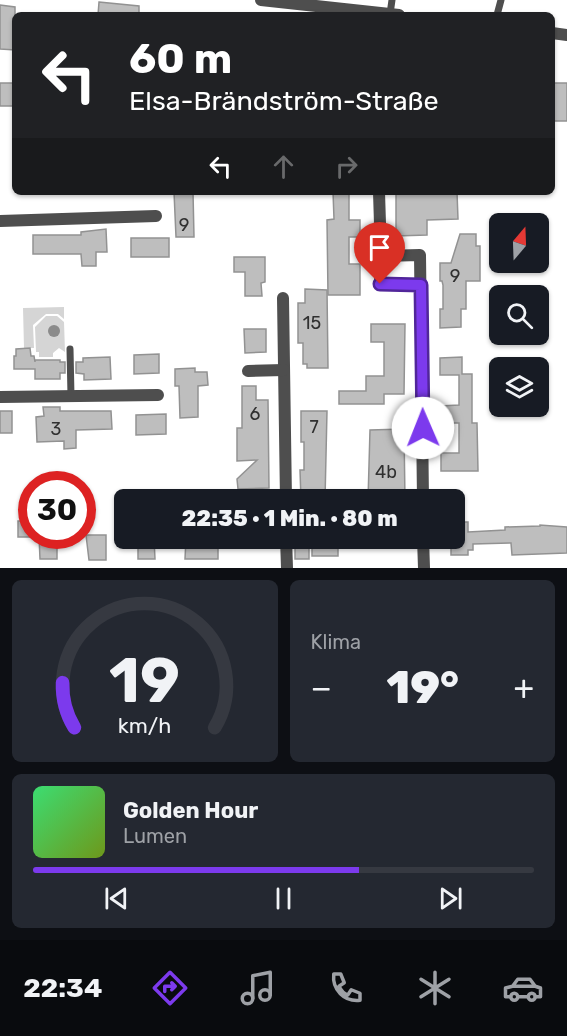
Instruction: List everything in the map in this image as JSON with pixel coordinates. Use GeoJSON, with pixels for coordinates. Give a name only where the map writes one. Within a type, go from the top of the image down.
{"type":"FeatureCollection","features":[{"type":"Feature","properties":{"kind":"street"},"geometry":{"type":"LineString","coordinates":[[261,0],[362,12]]}},
{"type":"Feature","properties":{"kind":"street"},"geometry":{"type":"LineString","coordinates":[[379,195],[380,284],[421,285]]}},
{"type":"Feature","properties":{"kind":"street"},"geometry":{"type":"LineString","coordinates":[[0,220],[156,216]]}},
{"type":"Feature","properties":{"kind":"street"},"geometry":{"type":"LineString","coordinates":[[381,256],[420,255],[423,489]]}},
{"type":"Feature","properties":{"kind":"street"},"geometry":{"type":"LineString","coordinates":[[284,298],[286,489]]}},
{"type":"Feature","properties":{"kind":"street"},"geometry":{"type":"LineString","coordinates":[[249,371],[284,370]]}},
{"type":"Feature","properties":{"kind":"street"},"geometry":{"type":"LineString","coordinates":[[0,397],[158,395]]}},
{"type":"Feature","properties":{"kind":"street"},"geometry":{"type":"LineString","coordinates":[[286,549],[286,568]]}},
{"type":"Feature","properties":{"kind":"street"},"geometry":{"type":"LineString","coordinates":[[423,549],[424,568]]}},
{"type":"Feature","properties":{"kind":"lane"},"geometry":{"type":"LineString","coordinates":[[70,349],[71,396]]}},
{"type":"Feature","properties":{"kind":"shaded area"},"geometry":{"type":"Polygon","coordinates":[[[64,307],[64,319],[58,314],[46,314],[33,325],[34,348],[24,348],[23,308],[64,307]]]}},
{"type":"Feature","properties":{"kind":"shaded area"},"geometry":{"type":"Polygon","coordinates":[[[46,316],[57,316],[64,322],[65,352],[59,348],[53,353],[53,357],[39,357],[39,352],[36,352],[35,327],[46,316]]]}},
{"type":"Feature","properties":{"kind":"building"},"geometry":{"type":"Polygon","coordinates":[[[99,2],[139,6],[139,12],[98,12],[99,2]]]}},
{"type":"Feature","properties":{"kind":"building"},"geometry":{"type":"Polygon","coordinates":[[[0,5],[15,7],[15,12],[12,12],[12,50],[0,49],[0,5]]]}},
{"type":"Feature","properties":{"kind":"building"},"geometry":{"type":"Polygon","coordinates":[[[0,83],[12,83],[12,106],[0,106],[0,83]]]}},
{"type":"Feature","properties":{"kind":"building"},"geometry":{"type":"Polygon","coordinates":[[[555,83],[567,83],[567,121],[555,121],[555,83]]]}},
{"type":"Feature","properties":{"kind":"building"},"geometry":{"type":"Polygon","coordinates":[[[174,195],[193,195],[194,237],[176,237],[174,195]]]}},
{"type":"Feature","properties":{"kind":"building"},"geometry":{"type":"Polygon","coordinates":[[[333,195],[349,195],[349,220],[360,220],[360,237],[349,237],[349,264],[360,264],[360,295],[328,295],[327,220],[334,219],[333,195]]]}},
{"type":"Feature","properties":{"kind":"building"},"geometry":{"type":"Polygon","coordinates":[[[396,195],[457,195],[458,219],[427,220],[427,235],[396,236],[396,195]]]}},
{"type":"Feature","properties":{"kind":"building"},"geometry":{"type":"Polygon","coordinates":[[[106,229],[107,252],[96,252],[96,266],[82,266],[81,254],[33,254],[33,235],[81,235],[81,232],[106,229]]]}},
{"type":"Feature","properties":{"kind":"building"},"geometry":{"type":"Polygon","coordinates":[[[460,234],[476,234],[476,246],[480,246],[480,281],[466,281],[466,309],[461,309],[461,327],[440,328],[443,285],[440,281],[440,263],[451,263],[460,234]]]}},
{"type":"Feature","properties":{"kind":"building"},"geometry":{"type":"Polygon","coordinates":[[[131,238],[169,238],[169,257],[131,257],[131,238]]]}},
{"type":"Feature","properties":{"kind":"building"},"geometry":{"type":"Polygon","coordinates":[[[234,257],[265,257],[265,282],[261,283],[262,296],[245,296],[245,272],[234,272],[234,257]]]}},
{"type":"Feature","properties":{"kind":"building"},"geometry":{"type":"Polygon","coordinates":[[[305,289],[327,290],[328,368],[307,368],[307,364],[303,364],[303,343],[298,343],[298,303],[305,303],[305,289]]]}},
{"type":"Feature","properties":{"kind":"building"},"geometry":{"type":"Polygon","coordinates":[[[371,324],[405,324],[404,394],[384,394],[384,404],[339,404],[339,391],[366,391],[366,376],[384,376],[384,342],[371,342],[371,324]]]}},
{"type":"Feature","properties":{"kind":"building"},"geometry":{"type":"Polygon","coordinates":[[[244,329],[266,329],[266,352],[245,353],[244,329]]]}},
{"type":"Feature","properties":{"kind":"building"},"geometry":{"type":"Polygon","coordinates":[[[30,348],[35,362],[35,360],[60,360],[60,362],[65,362],[65,373],[60,373],[60,379],[35,379],[35,369],[14,369],[16,349],[30,348]]]}},
{"type":"Feature","properties":{"kind":"building"},"geometry":{"type":"Polygon","coordinates":[[[159,354],[159,373],[134,374],[134,355],[159,354]]]}},
{"type":"Feature","properties":{"kind":"building"},"geometry":{"type":"Polygon","coordinates":[[[110,357],[111,379],[84,380],[84,374],[76,373],[76,362],[83,362],[83,358],[110,357]]]}},
{"type":"Feature","properties":{"kind":"building"},"geometry":{"type":"Polygon","coordinates":[[[462,357],[462,374],[472,374],[472,423],[477,423],[478,471],[441,471],[441,453],[459,453],[459,423],[441,423],[440,406],[459,405],[459,375],[440,375],[440,358],[462,357]]]}},
{"type":"Feature","properties":{"kind":"building"},"geometry":{"type":"Polygon","coordinates":[[[195,368],[195,372],[207,372],[208,385],[198,386],[198,417],[180,418],[179,386],[175,386],[175,369],[195,368]]]}},
{"type":"Feature","properties":{"kind":"building"},"geometry":{"type":"Polygon","coordinates":[[[242,386],[256,386],[256,400],[268,400],[269,488],[238,489],[237,479],[257,460],[237,461],[237,428],[242,428],[242,386]]]}},
{"type":"Feature","properties":{"kind":"building"},"geometry":{"type":"Polygon","coordinates":[[[43,407],[60,407],[60,411],[111,411],[112,429],[76,430],[76,448],[64,449],[64,441],[37,442],[36,417],[44,416],[43,407]]]}},
{"type":"Feature","properties":{"kind":"building"},"geometry":{"type":"Polygon","coordinates":[[[0,411],[12,411],[12,433],[0,433],[0,411]]]}},
{"type":"Feature","properties":{"kind":"building"},"geometry":{"type":"Polygon","coordinates":[[[301,411],[327,411],[325,489],[301,489],[300,470],[304,470],[304,442],[301,442],[301,411]]]}},
{"type":"Feature","properties":{"kind":"building"},"geometry":{"type":"Polygon","coordinates":[[[166,414],[166,434],[136,435],[136,415],[166,414]]]}},
{"type":"Feature","properties":{"kind":"building"},"geometry":{"type":"Polygon","coordinates":[[[404,429],[405,489],[368,489],[370,430],[404,429]]]}},
{"type":"Feature","properties":{"kind":"building"},"geometry":{"type":"Polygon","coordinates":[[[465,522],[468,522],[468,532],[540,525],[567,527],[567,553],[512,555],[511,543],[473,544],[473,550],[468,550],[468,555],[451,555],[451,549],[465,549],[465,522]]]}},
{"type":"Feature","properties":{"kind":"building"},"geometry":{"type":"Polygon","coordinates":[[[96,535],[106,535],[106,560],[89,560],[88,549],[96,549],[96,535]]]}},
{"type":"Feature","properties":{"kind":"building"},"geometry":{"type":"Polygon","coordinates":[[[40,549],[57,549],[57,559],[40,559],[40,549]]]}},
{"type":"Feature","properties":{"kind":"building"},"geometry":{"type":"Polygon","coordinates":[[[138,549],[155,549],[155,559],[138,559],[138,549]]]}},
{"type":"Feature","properties":{"kind":"building"},"geometry":{"type":"Polygon","coordinates":[[[185,549],[218,549],[218,559],[185,559],[185,549]]]}},
{"type":"Feature","properties":{"kind":"building"},"geometry":{"type":"Polygon","coordinates":[[[295,549],[309,549],[309,559],[295,559],[295,549]]]}},
{"type":"Feature","properties":{"kind":"building"},"geometry":{"type":"Polygon","coordinates":[[[312,549],[338,549],[338,556],[312,556],[312,549]]]}},
{"type":"Feature","properties":{"kind":"route"},"geometry":{"type":"LineString","coordinates":[[380,284],[421,285],[423,428]]}}]}
